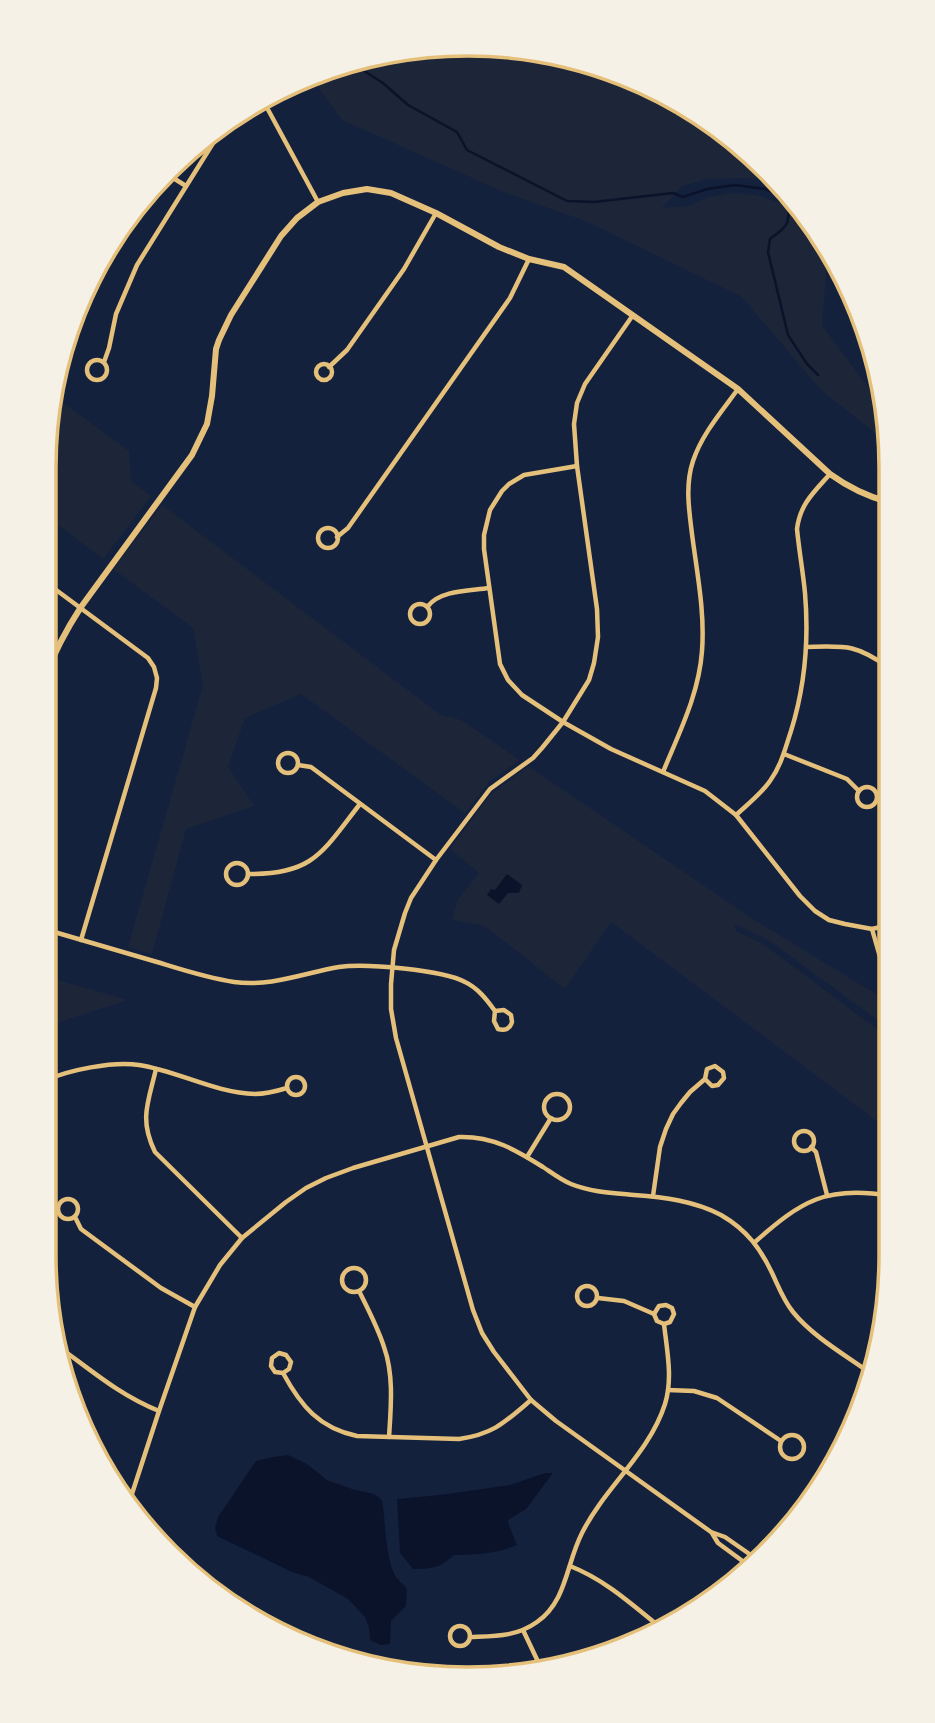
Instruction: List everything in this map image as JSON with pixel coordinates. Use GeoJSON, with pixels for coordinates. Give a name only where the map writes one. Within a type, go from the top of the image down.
{"type":"FeatureCollection","features":[{"type":"Feature","properties":{"kind":"street"},"geometry":{"type":"LineString","coordinates":[[267,108],[318,202]]}},
{"type":"Feature","properties":{"kind":"street"},"geometry":{"type":"LineString","coordinates":[[104,362],[97,360],[89,364],[88,374],[92,379],[105,377],[107,371],[104,362],[116,314],[137,265],[212,145]]}},
{"type":"Feature","properties":{"kind":"street"},"geometry":{"type":"LineString","coordinates":[[175,179],[186,186]]}},
{"type":"Feature","properties":{"kind":"street"},"geometry":{"type":"LineString","coordinates":[[56,650],[81,607],[192,454],[207,424],[216,349],[225,327],[281,236],[297,218],[318,202],[343,193],[367,189],[391,193],[436,213],[499,247],[528,259],[564,267],[738,389],[830,474],[845,485],[879,499]]}},
{"type":"Feature","properties":{"kind":"street"},"geometry":{"type":"LineString","coordinates":[[330,367],[347,350],[404,269],[436,213]]}},
{"type":"Feature","properties":{"kind":"street"},"geometry":{"type":"LineString","coordinates":[[337,537],[334,531],[325,528],[318,538],[322,546],[328,548],[336,543],[337,537],[356,517],[510,298],[528,259]]}},
{"type":"Feature","properties":{"kind":"street"},"geometry":{"type":"LineString","coordinates":[[634,314],[585,384],[577,403],[574,424],[577,466],[597,609],[598,637],[589,680],[563,722],[533,758],[490,789],[416,890],[405,913],[394,950],[391,1009],[396,1038],[473,1310],[482,1333],[531,1400],[711,1532],[725,1537],[750,1554]]}},
{"type":"Feature","properties":{"kind":"street"},"geometry":{"type":"LineString","coordinates":[[663,772],[694,696],[702,653],[702,604],[689,515],[689,477],[693,461],[708,430],[738,389]]}},
{"type":"Feature","properties":{"kind":"street"},"geometry":{"type":"LineString","coordinates":[[577,466],[524,475],[502,491],[490,510],[484,535],[489,588],[500,664],[508,680],[522,695],[563,722],[611,749],[705,791],[736,816],[815,911],[829,920],[872,929],[879,928]]}},
{"type":"Feature","properties":{"kind":"street"},"geometry":{"type":"LineString","coordinates":[[736,816],[771,780],[780,765],[795,719],[803,684],[807,647],[798,521],[803,506],[830,474]]}},
{"type":"Feature","properties":{"kind":"street"},"geometry":{"type":"LineString","coordinates":[[428,607],[434,599],[444,595],[489,588]]}},
{"type":"Feature","properties":{"kind":"street"},"geometry":{"type":"LineString","coordinates":[[56,589],[141,651],[154,667],[157,678],[81,940]]}},
{"type":"Feature","properties":{"kind":"street"},"geometry":{"type":"LineString","coordinates":[[419,604],[428,607],[431,614],[427,622],[421,625],[412,620],[412,607],[419,604]]}},
{"type":"Feature","properties":{"kind":"street"},"geometry":{"type":"LineString","coordinates":[[807,647],[845,646],[855,648],[879,661]]}},
{"type":"Feature","properties":{"kind":"street"},"geometry":{"type":"LineString","coordinates":[[290,754],[297,759],[298,765],[295,771],[286,773],[280,770],[278,761],[281,755],[290,754]]}},
{"type":"Feature","properties":{"kind":"street"},"geometry":{"type":"LineString","coordinates":[[784,754],[847,779],[859,791]]}},
{"type":"Feature","properties":{"kind":"street"},"geometry":{"type":"LineString","coordinates":[[298,765],[311,767],[436,860]]}},
{"type":"Feature","properties":{"kind":"street"},"geometry":{"type":"LineString","coordinates":[[867,786],[873,788],[877,793],[876,803],[870,807],[860,804],[857,798],[859,791],[867,786]]}},
{"type":"Feature","properties":{"kind":"street"},"geometry":{"type":"LineString","coordinates":[[248,874],[279,873],[307,864],[330,843],[360,804]]}},
{"type":"Feature","properties":{"kind":"street"},"geometry":{"type":"LineString","coordinates":[[236,863],[243,865],[248,874],[246,881],[236,885],[230,882],[227,875],[228,869],[236,863]]}},
{"type":"Feature","properties":{"kind":"street"},"geometry":{"type":"LineString","coordinates":[[872,929],[879,954]]}},
{"type":"Feature","properties":{"kind":"street"},"geometry":{"type":"LineString","coordinates":[[56,933],[194,974],[237,983],[276,982],[344,967],[392,968],[446,975],[458,978],[477,989],[495,1011],[494,1021],[498,1029],[509,1028],[511,1015],[503,1010],[495,1011]]}},
{"type":"Feature","properties":{"kind":"street"},"geometry":{"type":"LineString","coordinates":[[56,1077],[122,1063],[142,1065],[247,1094],[264,1094],[287,1088]]}},
{"type":"Feature","properties":{"kind":"street"},"geometry":{"type":"LineString","coordinates":[[653,1196],[660,1147],[673,1114],[690,1092],[705,1079],[705,1072],[710,1067],[719,1067],[723,1072],[724,1079],[718,1085],[712,1086],[705,1079]]}},
{"type":"Feature","properties":{"kind":"street"},"geometry":{"type":"LineString","coordinates":[[156,1069],[145,1118],[155,1152],[242,1238]]}},
{"type":"Feature","properties":{"kind":"street"},"geometry":{"type":"LineString","coordinates":[[293,1077],[300,1077],[305,1083],[305,1089],[299,1095],[292,1094],[287,1088],[293,1077]]}},
{"type":"Feature","properties":{"kind":"street"},"geometry":{"type":"LineString","coordinates":[[554,1094],[563,1096],[569,1103],[568,1113],[559,1119],[551,1118],[544,1110],[545,1101],[554,1094]]}},
{"type":"Feature","properties":{"kind":"street"},"geometry":{"type":"LineString","coordinates":[[527,1157],[551,1118]]}},
{"type":"Feature","properties":{"kind":"street"},"geometry":{"type":"LineString","coordinates":[[807,1132],[813,1139],[811,1147],[800,1150],[794,1143],[795,1137],[799,1133],[807,1132]]}},
{"type":"Feature","properties":{"kind":"street"},"geometry":{"type":"LineString","coordinates":[[132,1494],[195,1307],[220,1265],[242,1238],[286,1202],[326,1178],[459,1137],[493,1140],[581,1188],[653,1196],[699,1205],[735,1224],[755,1242],[793,1312],[811,1331],[863,1368]]}},
{"type":"Feature","properties":{"kind":"street"},"geometry":{"type":"LineString","coordinates":[[811,1147],[816,1152],[827,1195]]}},
{"type":"Feature","properties":{"kind":"street"},"geometry":{"type":"LineString","coordinates":[[755,1242],[796,1209],[827,1195],[853,1191],[879,1195]]}},
{"type":"Feature","properties":{"kind":"street"},"geometry":{"type":"LineString","coordinates":[[67,1198],[76,1202],[79,1208],[75,1217],[69,1219],[60,1214],[58,1208],[61,1201],[67,1198]]}},
{"type":"Feature","properties":{"kind":"street"},"geometry":{"type":"LineString","coordinates":[[75,1217],[81,1229],[161,1288],[195,1307]]}},
{"type":"Feature","properties":{"kind":"street"},"geometry":{"type":"LineString","coordinates":[[350,1269],[360,1270],[365,1276],[365,1284],[359,1291],[349,1291],[344,1286],[343,1276],[350,1269]]}},
{"type":"Feature","properties":{"kind":"street"},"geometry":{"type":"LineString","coordinates":[[587,1285],[595,1289],[598,1298],[593,1304],[583,1306],[578,1302],[576,1293],[579,1288],[587,1285]]}},
{"type":"Feature","properties":{"kind":"street"},"geometry":{"type":"LineString","coordinates":[[359,1291],[385,1348],[389,1366],[389,1437]]}},
{"type":"Feature","properties":{"kind":"street"},"geometry":{"type":"LineString","coordinates":[[598,1298],[624,1301],[654,1314],[657,1321],[664,1324],[673,1320],[674,1314],[672,1308],[666,1305],[659,1306],[654,1314]]}},
{"type":"Feature","properties":{"kind":"street"},"geometry":{"type":"LineString","coordinates":[[470,1637],[505,1635],[523,1630],[537,1622],[550,1609],[564,1587],[582,1532],[655,1428],[662,1413],[668,1390],[664,1324]]}},
{"type":"Feature","properties":{"kind":"street"},"geometry":{"type":"LineString","coordinates":[[68,1353],[129,1397],[159,1410]]}},
{"type":"Feature","properties":{"kind":"street"},"geometry":{"type":"LineString","coordinates":[[279,1353],[289,1357],[291,1362],[284,1373],[275,1372],[271,1366],[272,1358],[279,1353]]}},
{"type":"Feature","properties":{"kind":"street"},"geometry":{"type":"LineString","coordinates":[[284,1373],[296,1396],[310,1413],[331,1428],[357,1436],[459,1439],[482,1435],[508,1420],[531,1400]]}},
{"type":"Feature","properties":{"kind":"street"},"geometry":{"type":"LineString","coordinates":[[668,1390],[694,1391],[717,1398],[781,1441]]}},
{"type":"Feature","properties":{"kind":"street"},"geometry":{"type":"LineString","coordinates":[[788,1436],[797,1436],[803,1445],[802,1453],[794,1459],[785,1457],[780,1448],[781,1441],[788,1436]]}},
{"type":"Feature","properties":{"kind":"street"},"geometry":{"type":"LineString","coordinates":[[711,1532],[718,1543],[743,1561]]}},
{"type":"Feature","properties":{"kind":"street"},"geometry":{"type":"LineString","coordinates":[[570,1566],[602,1581],[654,1623]]}},
{"type":"Feature","properties":{"kind":"street"},"geometry":{"type":"LineString","coordinates":[[461,1625],[469,1630],[470,1637],[467,1644],[460,1646],[452,1642],[449,1635],[452,1629],[461,1625]]}},
{"type":"Feature","properties":{"kind":"street"},"geometry":{"type":"LineString","coordinates":[[523,1630],[537,1661]]}},
{"type":"Feature","properties":{"kind":"shaded area"},"geometry":{"type":"Polygon","coordinates":[[[468,56],[521,60],[574,70],[625,87],[673,111],[718,141],[760,179],[707,179],[682,186],[662,208],[689,206],[706,198],[730,193],[756,195],[783,204],[827,267],[822,325],[871,388],[877,435],[821,390],[742,297],[588,222],[506,193],[342,120],[316,85],[387,64],[468,56]]]}},
{"type":"Feature","properties":{"kind":"shaded area"},"geometry":{"type":"Polygon","coordinates":[[[62,402],[129,451],[131,481],[151,496],[103,559],[56,523],[57,441],[62,402]]]}},
{"type":"Feature","properties":{"kind":"shaded area"},"geometry":{"type":"Polygon","coordinates":[[[162,505],[441,715],[461,720],[520,760],[490,781],[465,813],[301,694],[245,718],[228,767],[254,806],[186,829],[152,954],[128,947],[203,685],[193,628],[113,569],[162,505]]]}},
{"type":"Feature","properties":{"kind":"shaded area"},"geometry":{"type":"Polygon","coordinates":[[[528,766],[753,919],[879,996],[879,1021],[767,939],[734,924],[736,931],[763,944],[879,1031],[879,1123],[611,922],[565,989],[485,926],[452,920],[457,901],[479,873],[450,849],[490,795],[528,766]]]}},
{"type":"Feature","properties":{"kind":"shaded area"},"geometry":{"type":"Polygon","coordinates":[[[507,874],[522,885],[519,893],[508,893],[499,904],[487,895],[491,889],[495,890],[507,874]]]}},
{"type":"Feature","properties":{"kind":"shaded area"},"geometry":{"type":"Polygon","coordinates":[[[56,979],[128,1000],[56,1023],[56,979]]]}},
{"type":"Feature","properties":{"kind":"shaded area"},"geometry":{"type":"Polygon","coordinates":[[[288,1455],[307,1464],[327,1480],[374,1494],[382,1500],[392,1569],[407,1589],[406,1606],[391,1621],[390,1644],[381,1645],[370,1640],[365,1617],[348,1599],[309,1577],[292,1572],[217,1536],[215,1528],[218,1517],[256,1461],[288,1455]]]}},
{"type":"Feature","properties":{"kind":"shaded area"},"geometry":{"type":"Polygon","coordinates":[[[545,1473],[553,1473],[526,1509],[508,1520],[517,1545],[494,1552],[454,1555],[440,1565],[425,1569],[413,1569],[400,1553],[397,1499],[510,1485],[545,1473]]]}},
{"type":"Feature","properties":{"kind":"waterway"},"geometry":{"type":"LineString","coordinates":[[362,70],[383,83],[408,105],[457,132],[467,150],[567,201],[594,202],[673,193],[683,197],[707,189],[735,185],[773,192]]}},
{"type":"Feature","properties":{"kind":"waterway"},"geometry":{"type":"LineString","coordinates":[[789,211],[787,223],[770,239],[768,252],[788,335],[807,364],[818,375]]}}]}
